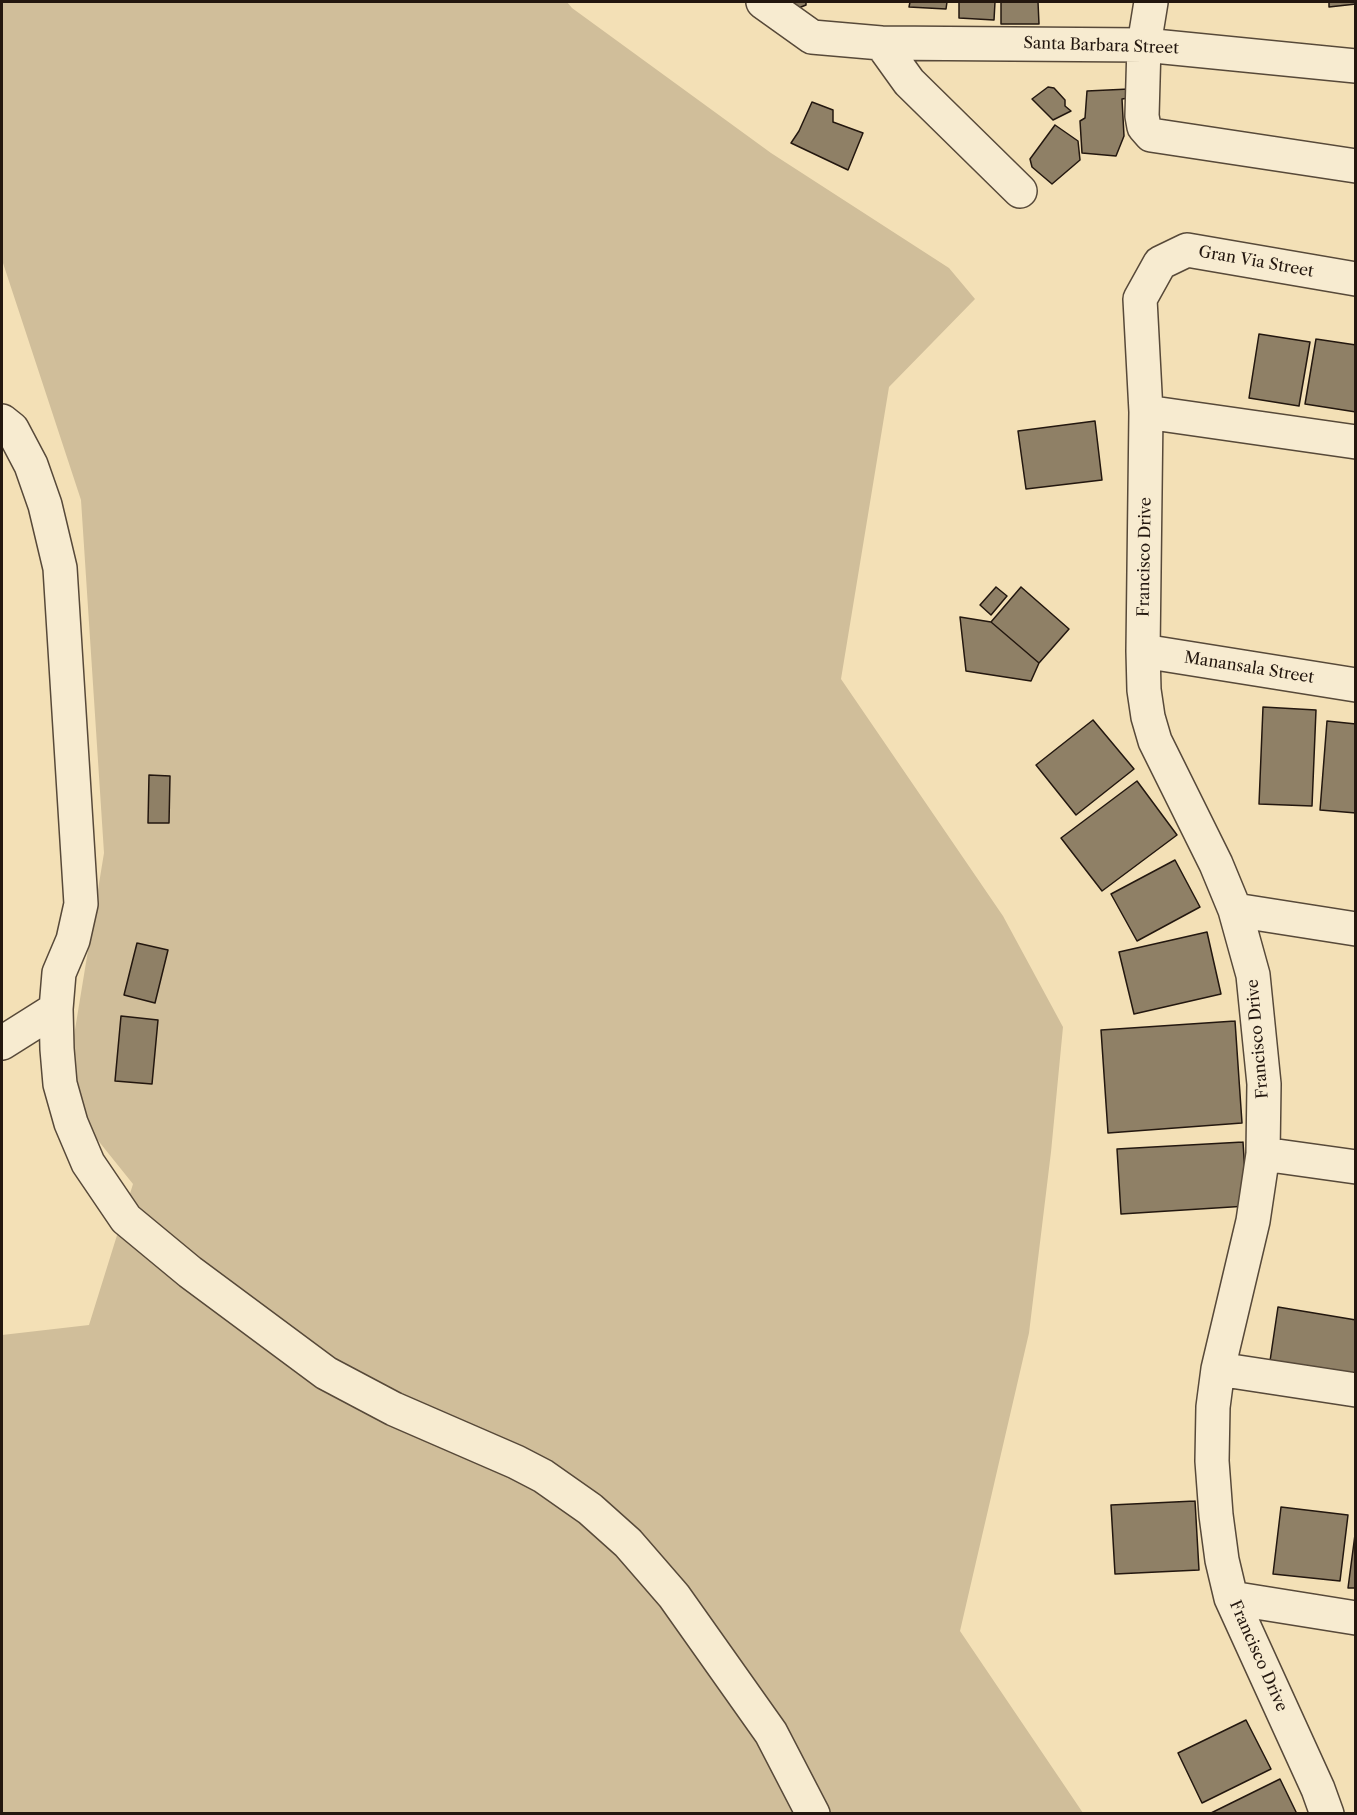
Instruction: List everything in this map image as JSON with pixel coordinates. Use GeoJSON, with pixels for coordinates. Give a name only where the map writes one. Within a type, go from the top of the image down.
{"type":"FeatureCollection","features":[{"type":"Feature","properties":{"kind":"street","name":"Santa Barbara Street"},"geometry":{"type":"LineString","coordinates":[[763,2],[812,37],[881,43],[1144,45],[1356,66]]}},
{"type":"Feature","properties":{"kind":"street"},"geometry":{"type":"LineString","coordinates":[[1151,2],[1144,45],[1142,116],[1144,127],[1151,135],[1356,166]]}},
{"type":"Feature","properties":{"kind":"street"},"geometry":{"type":"LineString","coordinates":[[881,43],[909,82],[1020,191]]}},
{"type":"Feature","properties":{"kind":"street","name":"Gran Via Street"},"geometry":{"type":"LineString","coordinates":[[1160,263],[1187,250],[1356,279]]}},
{"type":"Feature","properties":{"kind":"street","name":"Francisco Drive"},"geometry":{"type":"LineString","coordinates":[[1160,263],[1140,299],[1146,412],[1144,690],[1155,741],[1216,864],[1235,910],[1253,975],[1264,1084],[1263,1154],[1253,1221],[1218,1369],[1213,1407],[1212,1461],[1217,1526],[1231,1598],[1318,1789],[1327,1814]]}},
{"type":"Feature","properties":{"kind":"street"},"geometry":{"type":"LineString","coordinates":[[1146,412],[1356,442]]}},
{"type":"Feature","properties":{"kind":"street"},"geometry":{"type":"LineString","coordinates":[[2,420],[12,429],[31,465],[45,505],[60,568],[81,904],[73,940],[59,973],[56,1009],[60,1084],[70,1123],[88,1163],[126,1219],[190,1272],[326,1372],[394,1409],[543,1476],[590,1509],[628,1543],[674,1596],[771,1733],[813,1814]]}},
{"type":"Feature","properties":{"kind":"street","name":"Manansala Street"},"geometry":{"type":"LineString","coordinates":[[1143,651],[1356,685]]}},
{"type":"Feature","properties":{"kind":"street"},"geometry":{"type":"LineString","coordinates":[[1235,910],[1356,929]]}},
{"type":"Feature","properties":{"kind":"street"},"geometry":{"type":"LineString","coordinates":[[2,1042],[56,1009]]}},
{"type":"Feature","properties":{"kind":"street"},"geometry":{"type":"LineString","coordinates":[[1263,1154],[1356,1167]]}},
{"type":"Feature","properties":{"kind":"street"},"geometry":{"type":"LineString","coordinates":[[1218,1369],[1356,1390]]}},
{"type":"Feature","properties":{"kind":"street"},"geometry":{"type":"LineString","coordinates":[[1231,1598],[1356,1618]]}},
{"type":"Feature","properties":{"kind":"shaded area"},"geometry":{"type":"Polygon","coordinates":[[[2,2],[567,2],[572,8],[771,153],[949,268],[975,299],[889,387],[841,679],[1003,916],[1063,1027],[1051,1152],[1029,1333],[960,1631],[1083,1813],[2,1813],[2,1335],[89,1325],[133,1184],[84,1123],[70,1060],[104,853],[81,500],[2,260],[2,2]]]}},
{"type":"Feature","properties":{"kind":"building"},"geometry":{"type":"Polygon","coordinates":[[[779,2],[806,2],[806,5],[791,11],[779,2]]]}},
{"type":"Feature","properties":{"kind":"building"},"geometry":{"type":"Polygon","coordinates":[[[910,2],[947,2],[946,9],[909,7],[910,2]]]}},
{"type":"Feature","properties":{"kind":"building"},"geometry":{"type":"Polygon","coordinates":[[[959,2],[995,2],[994,20],[959,18],[959,2]]]}},
{"type":"Feature","properties":{"kind":"building"},"geometry":{"type":"Polygon","coordinates":[[[1001,2],[1038,2],[1039,24],[1001,24],[1001,2]]]}},
{"type":"Feature","properties":{"kind":"building"},"geometry":{"type":"Polygon","coordinates":[[[1329,2],[1356,2],[1356,4],[1329,7],[1329,2]]]}},
{"type":"Feature","properties":{"kind":"building"},"geometry":{"type":"Polygon","coordinates":[[[1048,87],[1054,88],[1065,100],[1065,106],[1071,111],[1053,120],[1032,99],[1048,87]]]}},
{"type":"Feature","properties":{"kind":"building"},"geometry":{"type":"Polygon","coordinates":[[[1129,89],[1129,98],[1122,99],[1124,136],[1116,156],[1082,153],[1080,121],[1085,118],[1087,91],[1129,89]]]}},
{"type":"Feature","properties":{"kind":"building"},"geometry":{"type":"Polygon","coordinates":[[[812,102],[833,110],[833,122],[863,133],[848,170],[791,143],[812,102]]]}},
{"type":"Feature","properties":{"kind":"building"},"geometry":{"type":"Polygon","coordinates":[[[1055,125],[1078,141],[1080,160],[1052,184],[1032,167],[1030,159],[1055,125]]]}},
{"type":"Feature","properties":{"kind":"building"},"geometry":{"type":"Polygon","coordinates":[[[1259,334],[1310,342],[1299,406],[1249,398],[1259,334]]]}},
{"type":"Feature","properties":{"kind":"building"},"geometry":{"type":"Polygon","coordinates":[[[1316,339],[1356,345],[1356,412],[1305,404],[1316,339]]]}},
{"type":"Feature","properties":{"kind":"building"},"geometry":{"type":"Polygon","coordinates":[[[1095,421],[1102,480],[1026,489],[1018,431],[1095,421]]]}},
{"type":"Feature","properties":{"kind":"building"},"geometry":{"type":"Polygon","coordinates":[[[996,587],[1007,596],[991,615],[980,605],[996,587]]]}},
{"type":"Feature","properties":{"kind":"building"},"geometry":{"type":"Polygon","coordinates":[[[1021,587],[1069,629],[1039,663],[991,622],[1021,587]]]}},
{"type":"Feature","properties":{"kind":"building"},"geometry":{"type":"Polygon","coordinates":[[[960,617],[991,622],[1039,663],[1031,681],[966,671],[960,617]]]}},
{"type":"Feature","properties":{"kind":"building"},"geometry":{"type":"Polygon","coordinates":[[[1263,707],[1316,710],[1312,806],[1259,804],[1263,707]]]}},
{"type":"Feature","properties":{"kind":"building"},"geometry":{"type":"Polygon","coordinates":[[[1093,720],[1134,769],[1076,815],[1036,765],[1093,720]]]}},
{"type":"Feature","properties":{"kind":"building"},"geometry":{"type":"Polygon","coordinates":[[[1327,721],[1356,724],[1356,813],[1320,810],[1327,721]]]}},
{"type":"Feature","properties":{"kind":"building"},"geometry":{"type":"Polygon","coordinates":[[[149,775],[170,776],[169,823],[148,823],[149,775]]]}},
{"type":"Feature","properties":{"kind":"building"},"geometry":{"type":"Polygon","coordinates":[[[1137,781],[1177,835],[1102,891],[1061,838],[1137,781]]]}},
{"type":"Feature","properties":{"kind":"building"},"geometry":{"type":"Polygon","coordinates":[[[1175,860],[1200,907],[1137,941],[1111,894],[1175,860]]]}},
{"type":"Feature","properties":{"kind":"building"},"geometry":{"type":"Polygon","coordinates":[[[1207,932],[1221,994],[1134,1014],[1119,952],[1207,932]]]}},
{"type":"Feature","properties":{"kind":"building"},"geometry":{"type":"Polygon","coordinates":[[[137,943],[168,950],[155,1003],[124,995],[137,943]]]}},
{"type":"Feature","properties":{"kind":"building"},"geometry":{"type":"Polygon","coordinates":[[[121,1016],[158,1020],[152,1084],[115,1081],[121,1016]]]}},
{"type":"Feature","properties":{"kind":"building"},"geometry":{"type":"Polygon","coordinates":[[[1235,1021],[1242,1123],[1108,1133],[1101,1030],[1235,1021]]]}},
{"type":"Feature","properties":{"kind":"building"},"geometry":{"type":"Polygon","coordinates":[[[1243,1142],[1247,1206],[1121,1214],[1117,1149],[1243,1142]]]}},
{"type":"Feature","properties":{"kind":"building"},"geometry":{"type":"Polygon","coordinates":[[[1278,1307],[1356,1320],[1356,1375],[1270,1361],[1278,1307]]]}},
{"type":"Feature","properties":{"kind":"building"},"geometry":{"type":"Polygon","coordinates":[[[1195,1501],[1199,1570],[1115,1574],[1111,1505],[1195,1501]]]}},
{"type":"Feature","properties":{"kind":"building"},"geometry":{"type":"Polygon","coordinates":[[[1281,1507],[1348,1515],[1340,1581],[1273,1574],[1281,1507]]]}},
{"type":"Feature","properties":{"kind":"building"},"geometry":{"type":"Polygon","coordinates":[[[1356,1527],[1356,1588],[1348,1588],[1356,1527]]]}},
{"type":"Feature","properties":{"kind":"building"},"geometry":{"type":"Polygon","coordinates":[[[1246,1720],[1271,1769],[1202,1803],[1178,1753],[1246,1720]]]}},
{"type":"Feature","properties":{"kind":"building"},"geometry":{"type":"Polygon","coordinates":[[[1280,1779],[1297,1814],[1209,1814],[1280,1779]]]}}]}
